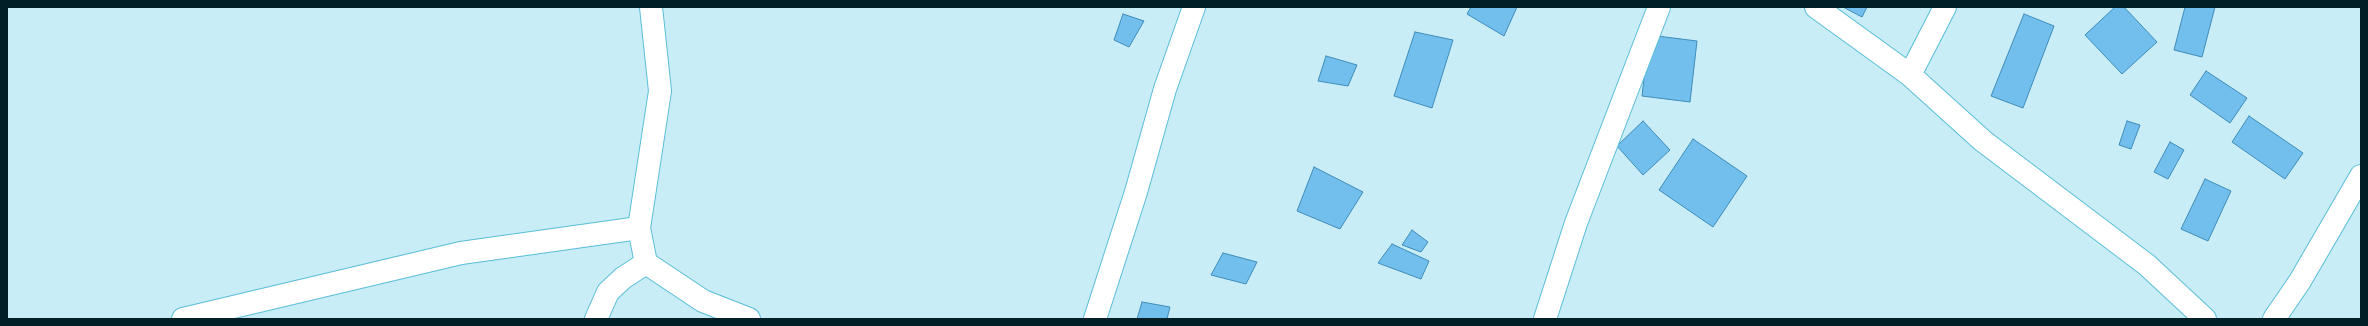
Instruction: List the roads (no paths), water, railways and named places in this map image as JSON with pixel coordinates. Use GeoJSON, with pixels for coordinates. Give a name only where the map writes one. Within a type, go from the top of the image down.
{"type":"FeatureCollection","features":[{"type":"Feature","properties":{"kind":"street"},"geometry":{"type":"LineString","coordinates":[[651,7],[660,91],[639,228],[646,263],[703,301],[749,319]]}},
{"type":"Feature","properties":{"kind":"street"},"geometry":{"type":"LineString","coordinates":[[1095,319],[1136,192],[1165,89],[1194,7]]}},
{"type":"Feature","properties":{"kind":"street"},"geometry":{"type":"LineString","coordinates":[[1545,319],[1576,223],[1659,7]]}},
{"type":"Feature","properties":{"kind":"street"},"geometry":{"type":"LineString","coordinates":[[1816,7],[1910,75],[1983,141],[2148,266],[2205,319]]}},
{"type":"Feature","properties":{"kind":"street"},"geometry":{"type":"LineString","coordinates":[[1910,75],[1946,7]]}},
{"type":"Feature","properties":{"kind":"street"},"geometry":{"type":"LineString","coordinates":[[2274,319],[2300,281],[2361,176]]}},
{"type":"Feature","properties":{"kind":"street"},"geometry":{"type":"LineString","coordinates":[[183,319],[460,253],[639,228]]}},
{"type":"Feature","properties":{"kind":"street"},"geometry":{"type":"LineString","coordinates":[[596,319],[608,292],[623,278],[646,263]]}}]}
